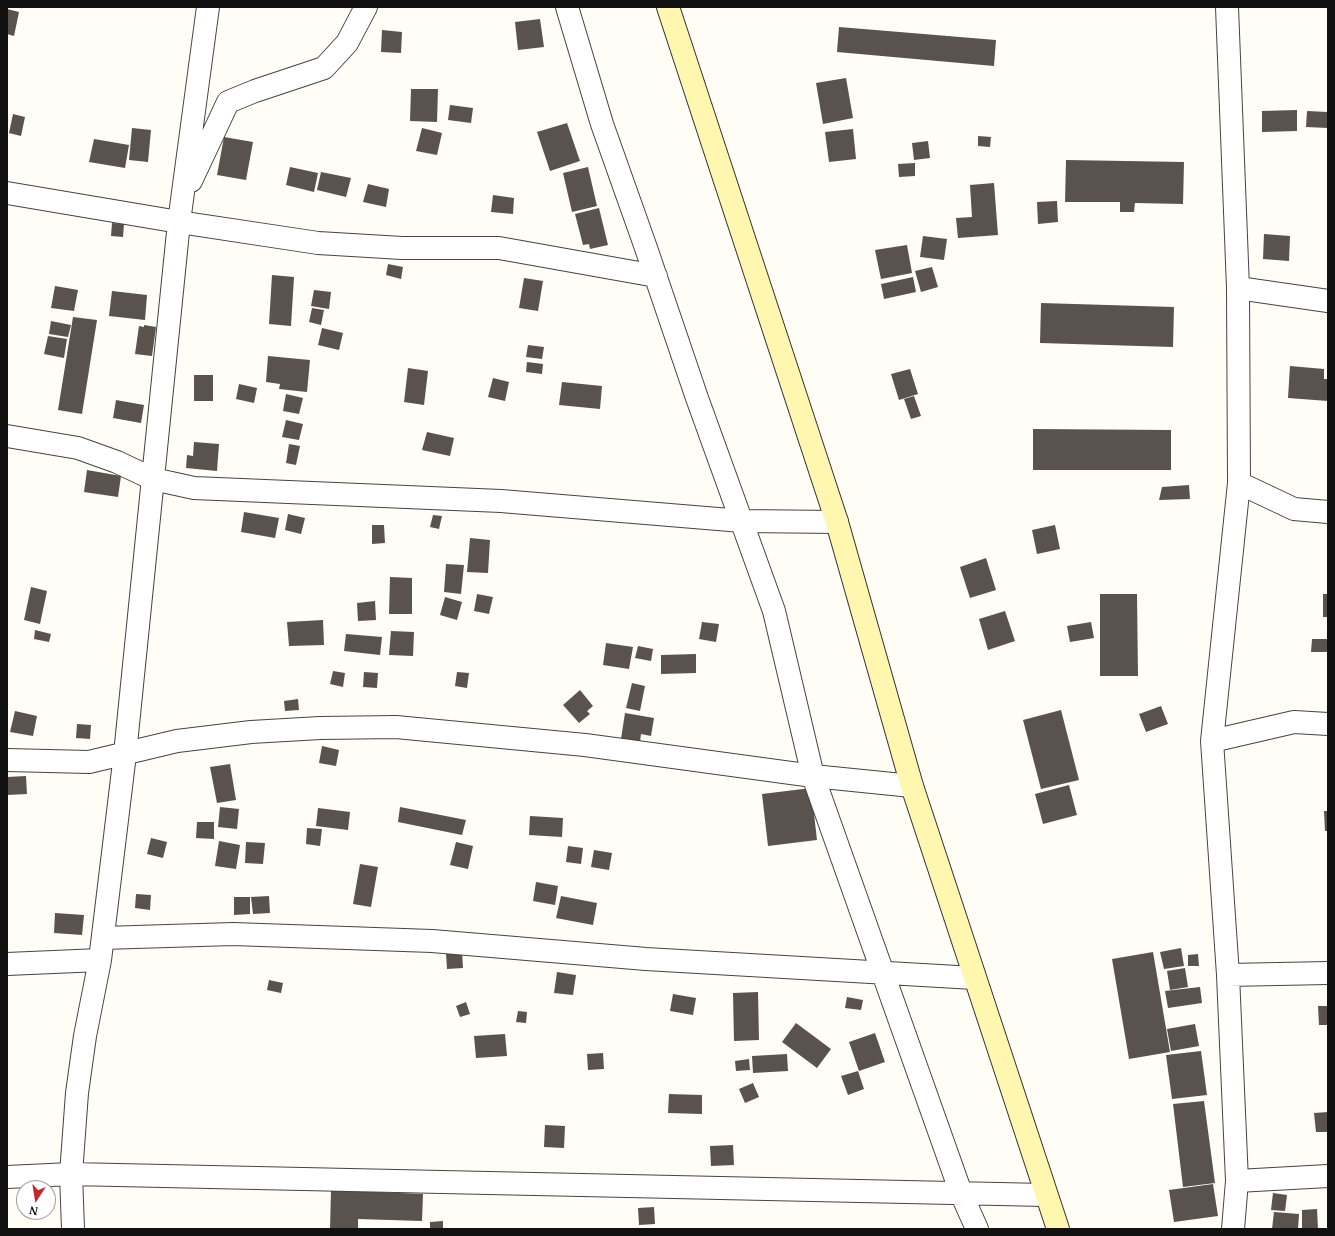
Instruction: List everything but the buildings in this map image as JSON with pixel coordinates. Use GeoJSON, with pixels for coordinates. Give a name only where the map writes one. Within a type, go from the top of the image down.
{"type":"FeatureCollection","features":[{"type":"Feature","properties":{"kind":"main road"},"geometry":{"type":"LineString","coordinates":[[668,7],[836,522],[912,786],[1045,1195],[1058,1229]]}},
{"type":"Feature","properties":{"kind":"street"},"geometry":{"type":"LineString","coordinates":[[72,1229],[71,1174],[77,1093],[85,1036],[103,938],[125,754],[180,213],[208,7]]}},
{"type":"Feature","properties":{"kind":"street"},"geometry":{"type":"LineString","coordinates":[[180,213],[228,102],[261,88],[324,68],[347,43],[366,7]]}},
{"type":"Feature","properties":{"kind":"street"},"geometry":{"type":"LineString","coordinates":[[567,7],[602,124],[656,276],[697,398],[774,611],[813,776],[961,1193],[977,1229]]}},
{"type":"Feature","properties":{"kind":"street"},"geometry":{"type":"LineString","coordinates":[[1227,7],[1238,288],[1239,483],[1212,741],[1228,974],[1237,1181],[1233,1229]]}},
{"type":"Feature","properties":{"kind":"street"},"geometry":{"type":"LineString","coordinates":[[7,193],[180,213],[318,243],[402,248],[499,248],[656,276]]}},
{"type":"Feature","properties":{"kind":"street"},"geometry":{"type":"LineString","coordinates":[[1238,288],[1328,301]]}},
{"type":"Feature","properties":{"kind":"street"},"geometry":{"type":"LineString","coordinates":[[7,436],[78,448],[117,462],[152,478],[194,488],[501,501],[742,521],[836,522]]}},
{"type":"Feature","properties":{"kind":"street"},"geometry":{"type":"LineString","coordinates":[[1239,483],[1294,509],[1328,512]]}},
{"type":"Feature","properties":{"kind":"street"},"geometry":{"type":"LineString","coordinates":[[1212,741],[1294,722],[1328,724]]}},
{"type":"Feature","properties":{"kind":"street"},"geometry":{"type":"LineString","coordinates":[[7,760],[89,762],[177,741],[251,732],[320,728],[396,727],[585,745],[813,776],[912,786]]}},
{"type":"Feature","properties":{"kind":"street"},"geometry":{"type":"LineString","coordinates":[[103,938],[233,934],[432,941],[646,959],[884,974],[974,978]]}},
{"type":"Feature","properties":{"kind":"street"},"geometry":{"type":"LineString","coordinates":[[7,964],[100,960]]}},
{"type":"Feature","properties":{"kind":"street"},"geometry":{"type":"LineString","coordinates":[[1228,974],[1328,973]]}},
{"type":"Feature","properties":{"kind":"street"},"geometry":{"type":"LineString","coordinates":[[7,1177],[71,1174],[1045,1195]]}},
{"type":"Feature","properties":{"kind":"street"},"geometry":{"type":"LineString","coordinates":[[1237,1181],[1328,1176]]}}]}
